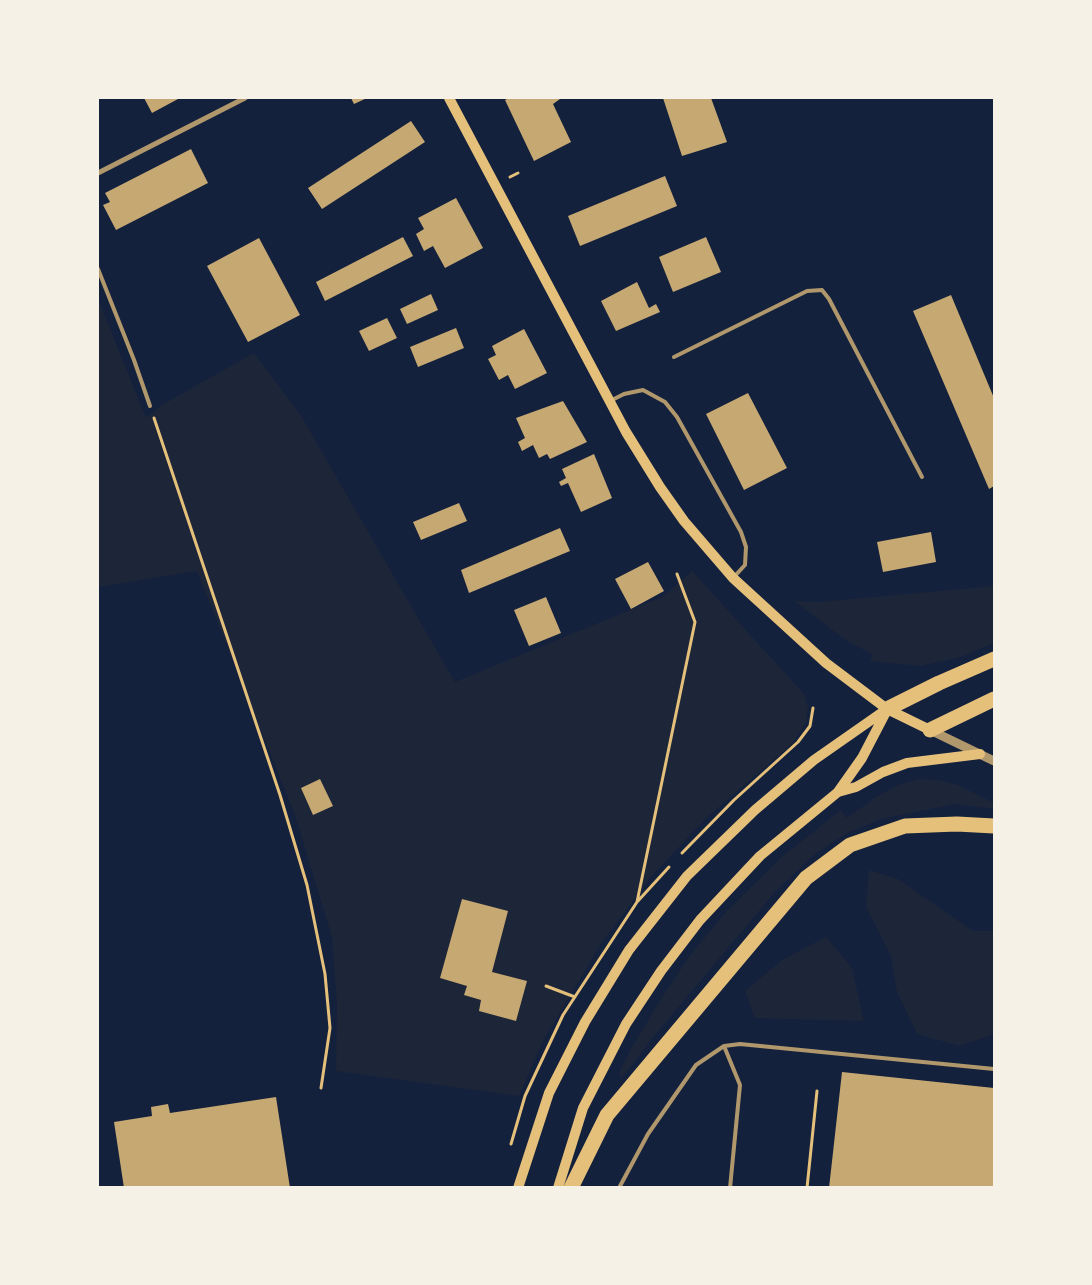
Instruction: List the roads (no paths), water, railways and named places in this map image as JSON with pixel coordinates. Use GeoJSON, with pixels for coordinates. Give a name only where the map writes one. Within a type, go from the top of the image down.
{"type":"FeatureCollection","features":[{"type":"Feature","properties":{"kind":"highway"},"geometry":{"type":"LineString","coordinates":[[888,709],[939,683],[994,659]]}},
{"type":"Feature","properties":{"kind":"highway"},"geometry":{"type":"LineString","coordinates":[[930,730],[994,699]]}},
{"type":"Feature","properties":{"kind":"highway"},"geometry":{"type":"LineString","coordinates":[[571,1188],[607,1115],[806,878],[850,845],[905,826],[957,824],[994,826]]}},
{"type":"Feature","properties":{"kind":"main road"},"geometry":{"type":"LineString","coordinates":[[449,98],[610,401],[660,487],[695,534],[734,578],[826,663],[888,709],[930,730]]}},
{"type":"Feature","properties":{"kind":"main road"},"geometry":{"type":"LineString","coordinates":[[558,1188],[583,1108],[626,1024],[661,971],[700,920],[760,856],[838,792],[862,758],[888,709]]}},
{"type":"Feature","properties":{"kind":"main road"},"geometry":{"type":"LineString","coordinates":[[518,1188],[549,1093],[585,1022],[628,950],[687,876],[755,810],[814,760],[888,709]]}},
{"type":"Feature","properties":{"kind":"main road"},"geometry":{"type":"LineString","coordinates":[[838,792],[856,787],[883,772],[907,764],[980,754]]}},
{"type":"Feature","properties":{"kind":"street"},"geometry":{"type":"LineString","coordinates":[[98,173],[245,98]]}},
{"type":"Feature","properties":{"kind":"street"},"geometry":{"type":"LineString","coordinates":[[930,730],[994,761]]}},
{"type":"Feature","properties":{"kind":"lane"},"geometry":{"type":"LineString","coordinates":[[98,269],[150,406]]}},
{"type":"Feature","properties":{"kind":"lane"},"geometry":{"type":"LineString","coordinates":[[674,357],[807,291],[822,290],[829,299],[922,477]]}},
{"type":"Feature","properties":{"kind":"lane"},"geometry":{"type":"LineString","coordinates":[[610,401],[624,394],[643,390],[665,402],[677,417],[741,532],[746,547],[745,565],[734,578]]}},
{"type":"Feature","properties":{"kind":"lane"},"geometry":{"type":"LineString","coordinates":[[619,1188],[648,1134],[696,1065],[724,1046],[740,1044],[994,1069]]}},
{"type":"Feature","properties":{"kind":"lane"},"geometry":{"type":"LineString","coordinates":[[724,1046],[740,1085],[730,1188]]}}]}
